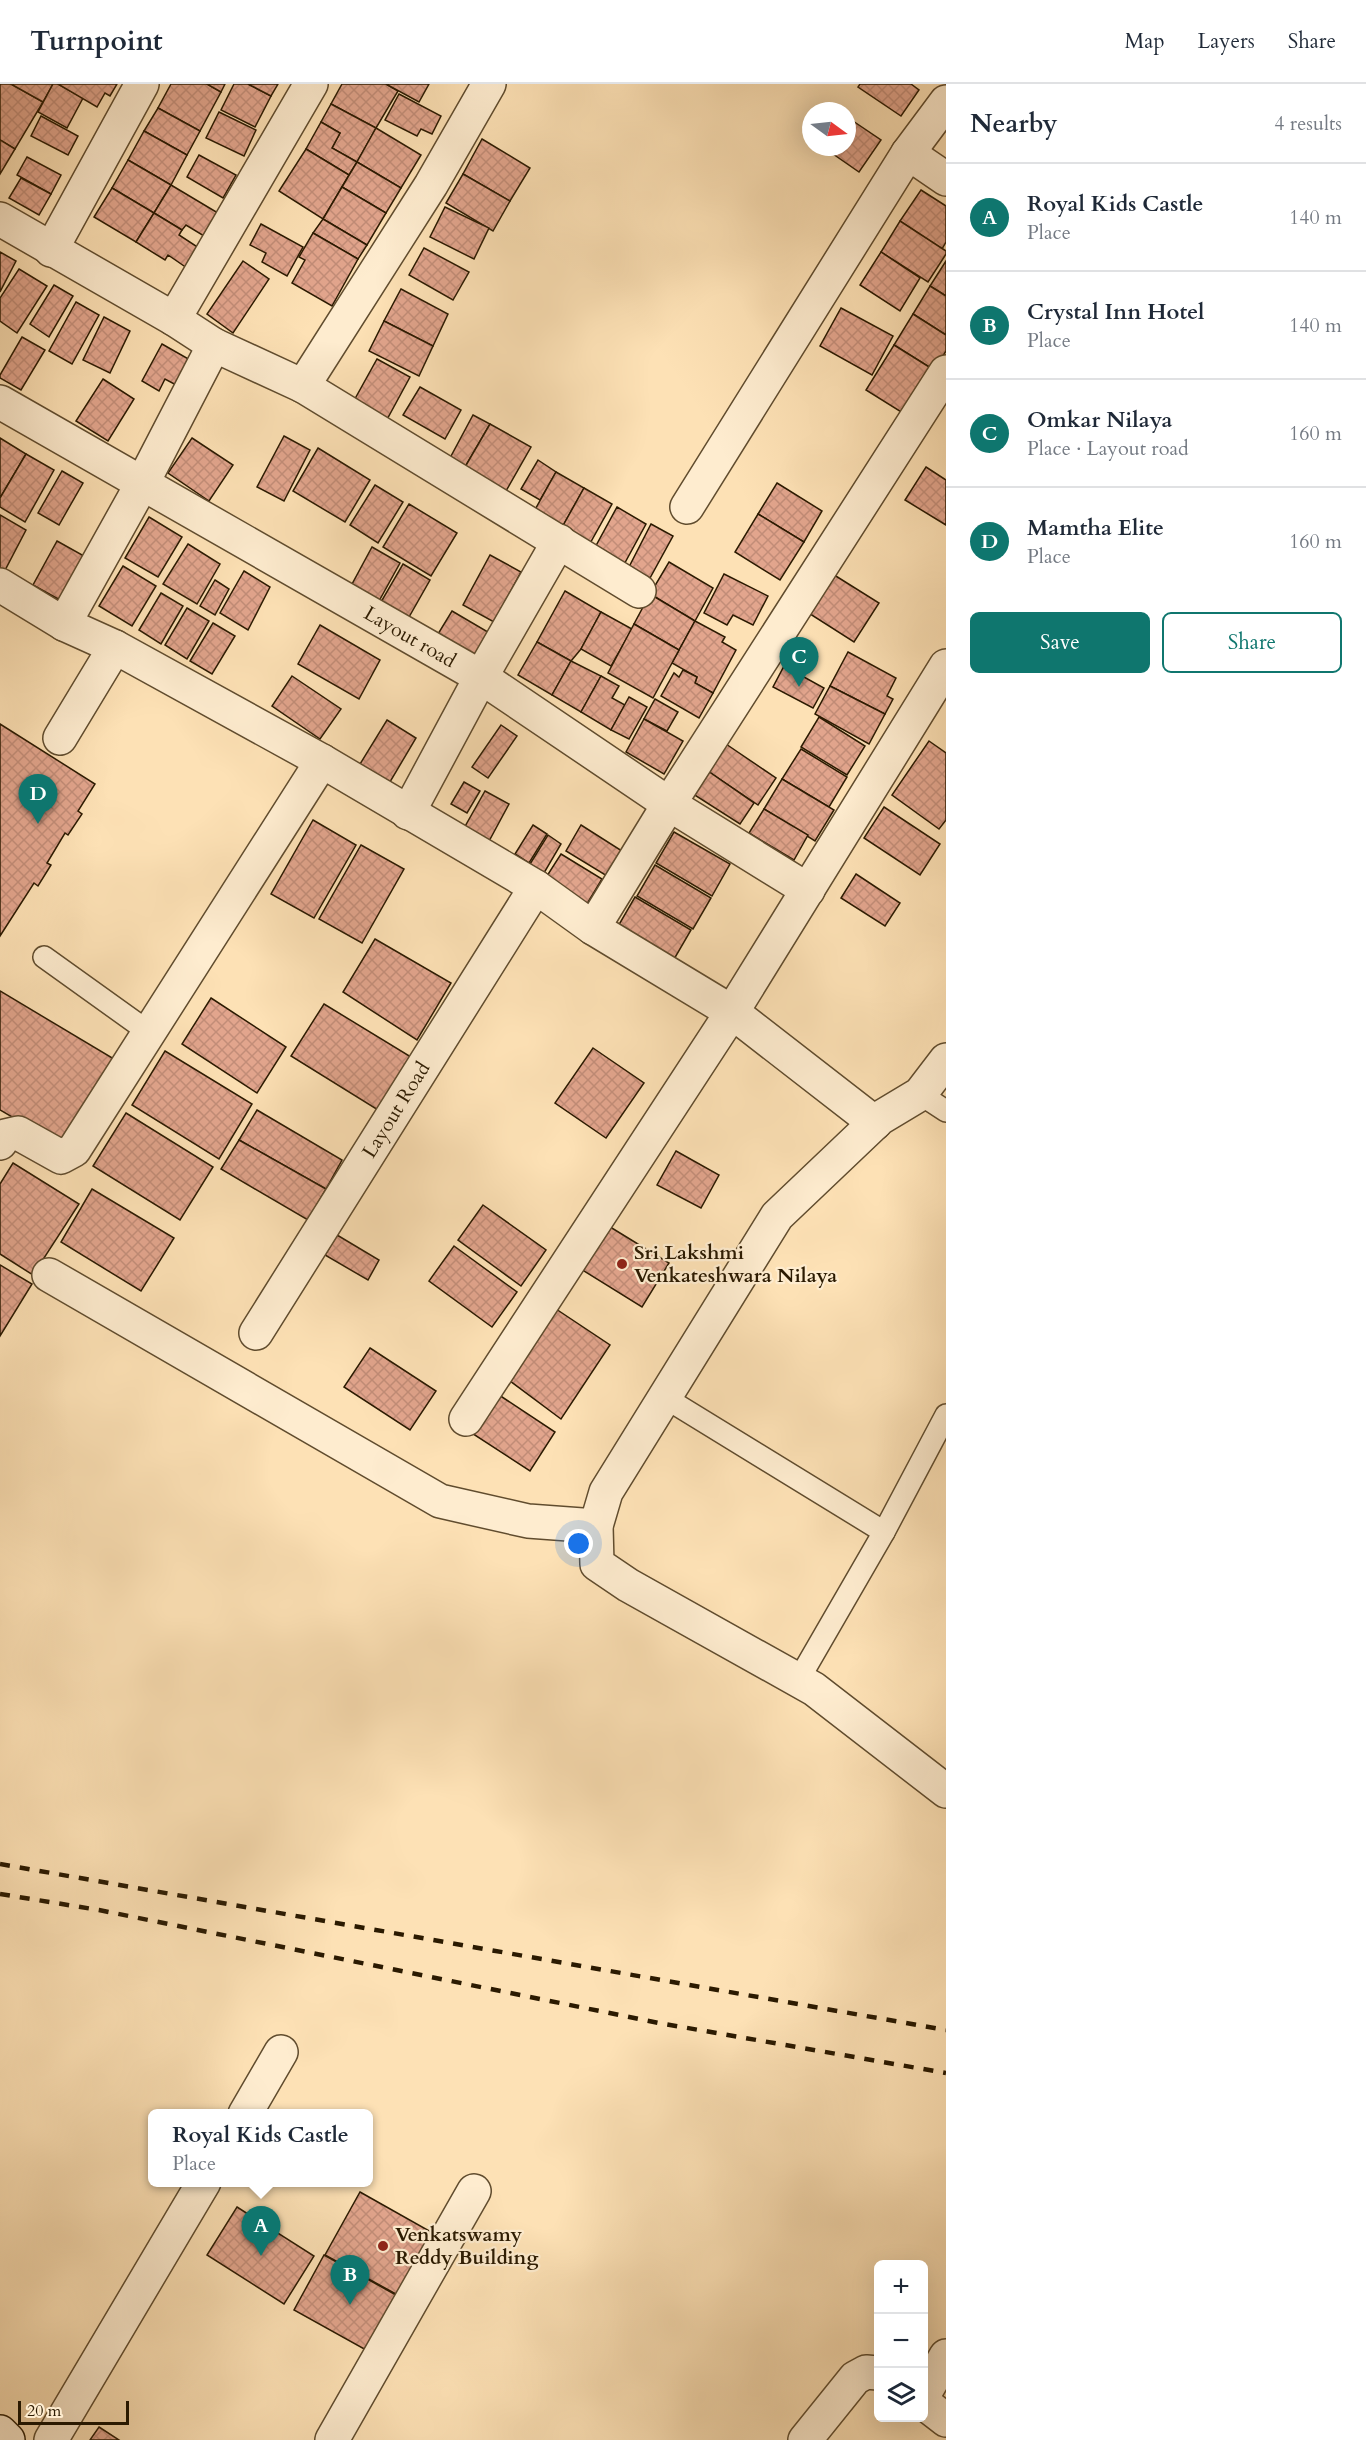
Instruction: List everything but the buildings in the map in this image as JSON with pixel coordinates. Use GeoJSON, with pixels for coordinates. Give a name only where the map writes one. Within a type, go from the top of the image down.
{"type":"FeatureCollection","features":[{"type":"Feature","properties":{"kind":"street"},"geometry":{"type":"LineString","coordinates":[[51,250],[142,84]]}},
{"type":"Feature","properties":{"kind":"street"},"geometry":{"type":"LineString","coordinates":[[174,319],[311,84]]}},
{"type":"Feature","properties":{"kind":"street"},"geometry":{"type":"LineString","coordinates":[[303,386],[431,185],[489,84]]}},
{"type":"Feature","properties":{"kind":"street"},"geometry":{"type":"LineString","coordinates":[[687,507],[908,153],[946,102]]}},
{"type":"Feature","properties":{"kind":"street"},"geometry":{"type":"LineString","coordinates":[[908,153],[946,179]]}},
{"type":"Feature","properties":{"kind":"street"},"geometry":{"type":"LineString","coordinates":[[0,219],[174,319],[214,345],[303,386],[639,591]]}},
{"type":"Feature","properties":{"kind":"street"},"geometry":{"type":"LineString","coordinates":[[64,624],[142,484],[214,345]]}},
{"type":"Feature","properties":{"kind":"street"},"geometry":{"type":"LineString","coordinates":[[593,927],[669,804],[946,372]]}},
{"type":"Feature","properties":{"kind":"street","name":"Layout road"},"geometry":{"type":"LineString","coordinates":[[0,402],[481,677],[669,804],[808,891]]}},
{"type":"Feature","properties":{"kind":"street"},"geometry":{"type":"LineString","coordinates":[[408,813],[481,677],[559,541]]}},
{"type":"Feature","properties":{"kind":"street"},"geometry":{"type":"LineString","coordinates":[[0,585],[64,624],[115,647],[322,761],[536,888],[593,927],[732,1012],[875,1123]]}},
{"type":"Feature","properties":{"kind":"street"},"geometry":{"type":"LineString","coordinates":[[60,738],[115,647]]}},
{"type":"Feature","properties":{"kind":"street"},"geometry":{"type":"LineString","coordinates":[[466,1419],[732,1012],[946,666]]}},
{"type":"Feature","properties":{"kind":"street"},"geometry":{"type":"LineString","coordinates":[[0,1143],[5,1136],[18,1133],[61,1157],[74,1150],[322,761]]}},
{"type":"Feature","properties":{"kind":"street","name":"Layout Road"},"geometry":{"type":"LineString","coordinates":[[256,1333],[536,888]]}},
{"type":"Feature","properties":{"kind":"street"},"geometry":{"type":"LineString","coordinates":[[946,1060],[933,1102],[875,1123],[777,1216],[606,1492],[596,1526],[597,1564],[637,1590],[799,1679],[946,1791]]}},
{"type":"Feature","properties":{"kind":"street"},"geometry":{"type":"LineString","coordinates":[[49,1275],[440,1501],[528,1521],[596,1526]]}},
{"type":"Feature","properties":{"kind":"street"},"geometry":{"type":"LineString","coordinates":[[248,2109],[281,2052]]}},
{"type":"Feature","properties":{"kind":"street"},"geometry":{"type":"LineString","coordinates":[[51,2440],[201,2187]]}},
{"type":"Feature","properties":{"kind":"street"},"geometry":{"type":"LineString","coordinates":[[332,2440],[474,2191]]}},
{"type":"Feature","properties":{"kind":"street"},"geometry":{"type":"LineString","coordinates":[[928,2387],[946,2356]]}},
{"type":"Feature","properties":{"kind":"street"},"geometry":{"type":"LineString","coordinates":[[805,2440],[855,2378],[866,2372],[874,2373]]}},
{"type":"Feature","properties":{"kind":"street"},"geometry":{"type":"LineString","coordinates":[[928,2406],[946,2420]]}},
{"type":"Feature","properties":{"kind":"street"},"geometry":{"type":"LineString","coordinates":[[0,2432],[8,2440]]}},
{"type":"Feature","properties":{"kind":"lane"},"geometry":{"type":"LineString","coordinates":[[44,957],[150,1033]]}},
{"type":"Feature","properties":{"kind":"lane"},"geometry":{"type":"LineString","coordinates":[[664,1397],[884,1533]]}},
{"type":"Feature","properties":{"kind":"lane"},"geometry":{"type":"LineString","coordinates":[[799,1679],[884,1533],[946,1415]]}},
{"type":"Feature","properties":{"kind":"railway"},"geometry":{"type":"LineString","coordinates":[[0,1864],[946,2030]]}},
{"type":"Feature","properties":{"kind":"railway"},"geometry":{"type":"LineString","coordinates":[[0,1894],[99,1910],[659,2023],[946,2073]]}},
{"type":"Feature","properties":{"kind":"place","name":"Omkar Nilaya"},"geometry":{"type":"Point","coordinates":[799,687]}},
{"type":"Feature","properties":{"kind":"place","name":"Mamtha Elite"},"geometry":{"type":"Point","coordinates":[38,824]}},
{"type":"Feature","properties":{"kind":"place","name":"Sri Lakshmi Venkateshwara Nilaya"},"geometry":{"type":"Point","coordinates":[622,1264]}},
{"type":"Feature","properties":{"kind":"place","name":"Venkatswamy Reddy Building"},"geometry":{"type":"Point","coordinates":[383,2246]}},
{"type":"Feature","properties":{"kind":"place","name":"Royal Kids Castle"},"geometry":{"type":"Point","coordinates":[261,2256]}},
{"type":"Feature","properties":{"kind":"place","name":"Crystal Inn Hotel"},"geometry":{"type":"Point","coordinates":[350,2305]}}]}
